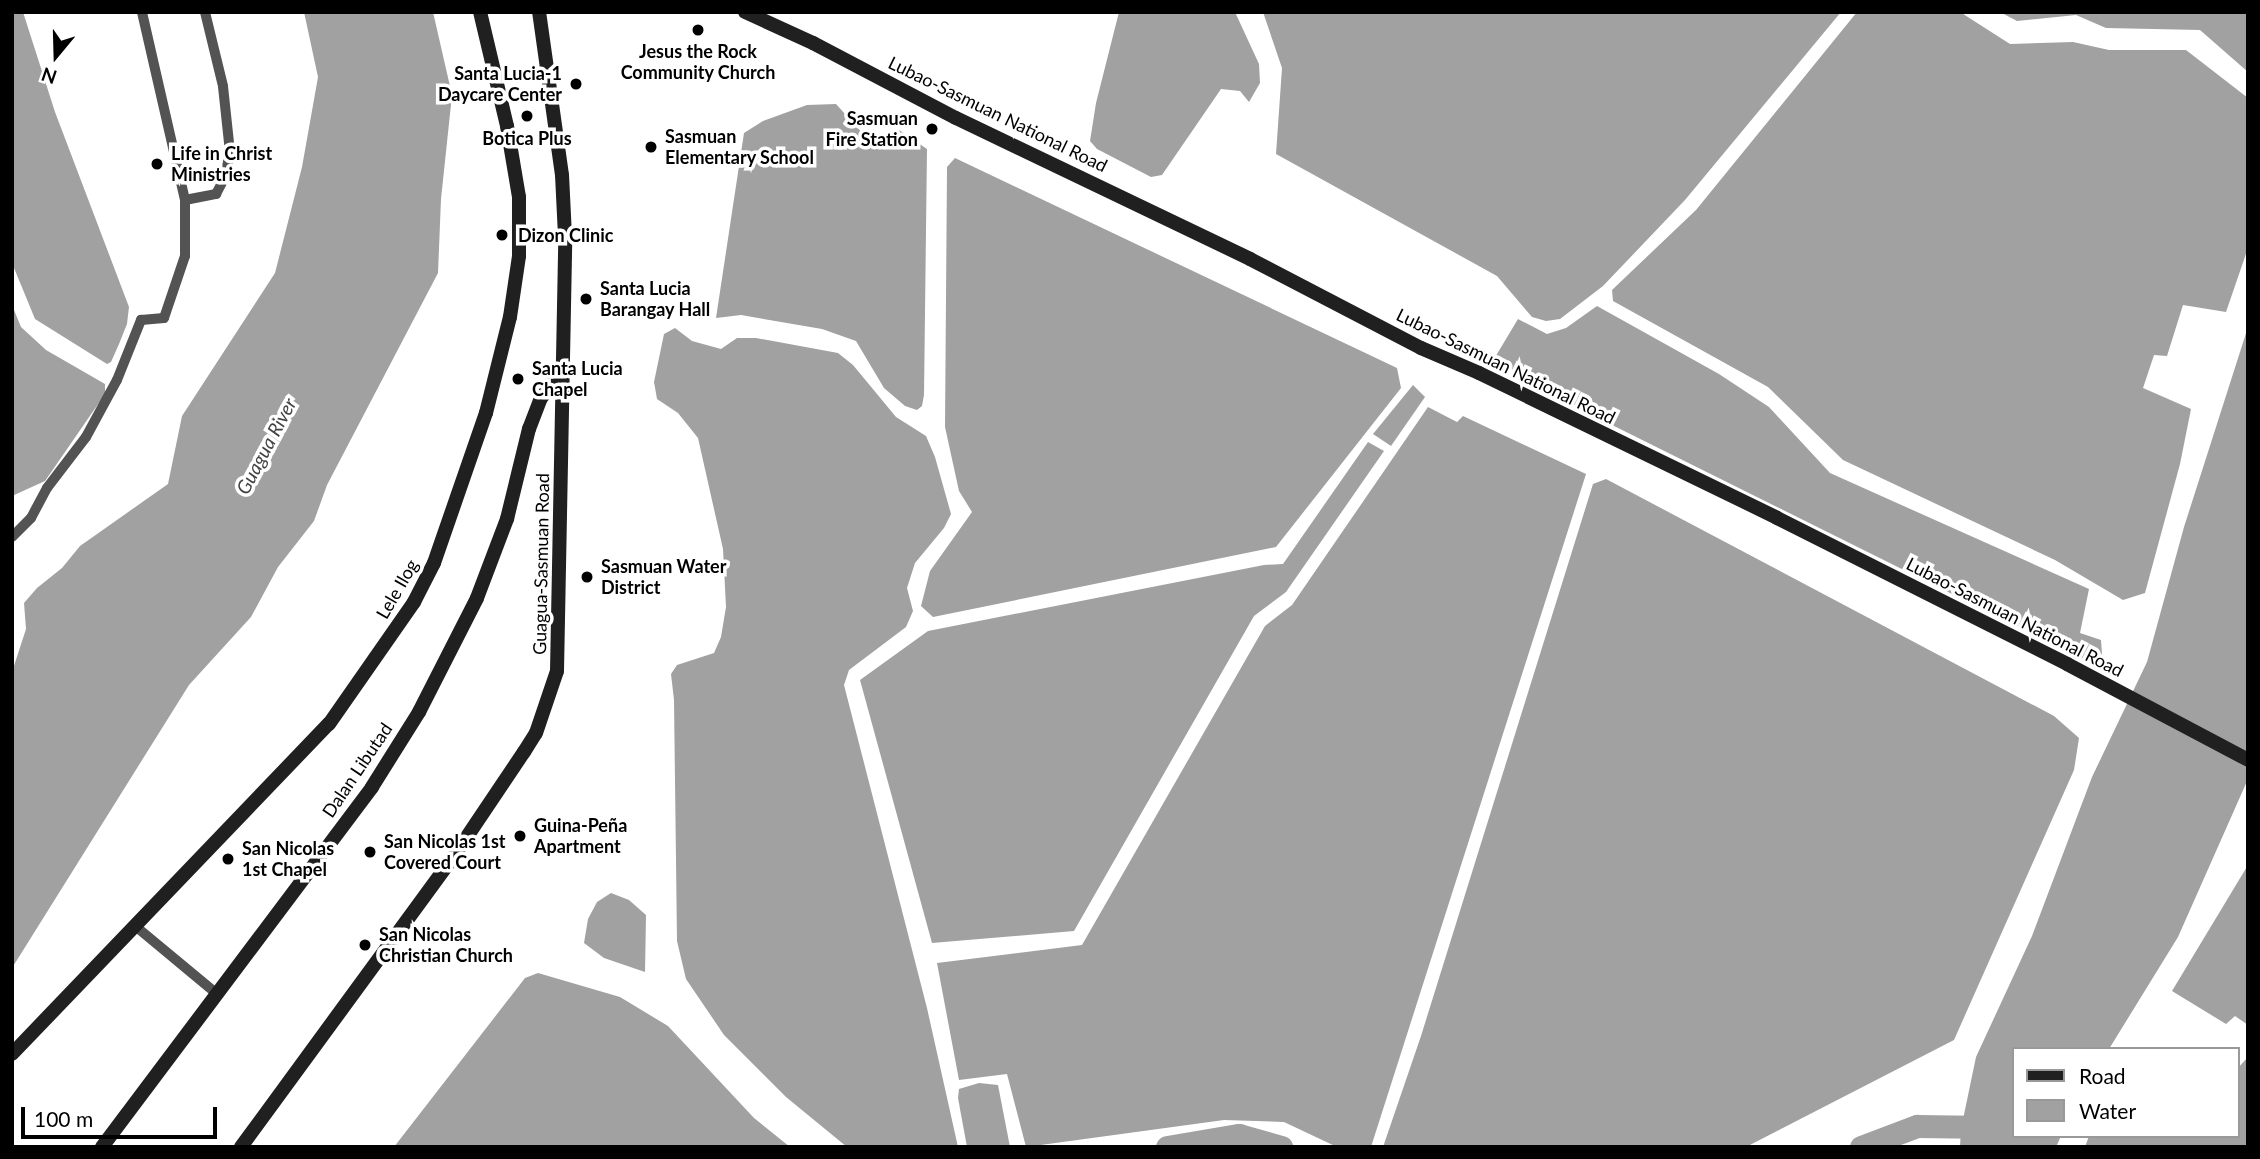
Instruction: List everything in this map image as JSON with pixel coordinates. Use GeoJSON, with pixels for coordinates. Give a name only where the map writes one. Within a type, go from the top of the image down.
{"type":"FeatureCollection","features":[{"type":"Feature","properties":{"kind":"main road","name":"Lele Ilog"},"geometry":{"type":"LineString","coordinates":[[12,1054],[329,724],[414,602],[434,563],[486,413],[510,317],[519,256],[519,197],[508,126],[480,12]]}},
{"type":"Feature","properties":{"kind":"main road","name":"Guagua-Sasmuan Road"},"geometry":{"type":"LineString","coordinates":[[241,1147],[452,859],[536,733],[557,671],[565,236],[562,175],[539,12]]}},
{"type":"Feature","properties":{"kind":"main road","name":"Lubao-Sasmuan National Road"},"geometry":{"type":"LineString","coordinates":[[745,12],[813,43],[956,118],[1250,259],[1421,348],[1479,373],[1777,517],[2067,664],[2248,760]]}},
{"type":"Feature","properties":{"kind":"main road","name":"Dalan Libutad"},"geometry":{"type":"LineString","coordinates":[[102,1147],[372,787],[419,712],[477,598],[508,519],[529,429],[541,398],[562,372]]}},
{"type":"Feature","properties":{"kind":"street"},"geometry":{"type":"LineString","coordinates":[[12,537],[31,518],[47,488],[86,437],[117,380],[141,320],[164,318],[185,256],[185,200],[142,12]]}},
{"type":"Feature","properties":{"kind":"street"},"geometry":{"type":"LineString","coordinates":[[185,200],[216,194],[224,179],[230,152],[223,86],[205,12]]}},
{"type":"Feature","properties":{"kind":"street"},"geometry":{"type":"LineString","coordinates":[[134,925],[216,993]]}},
{"type":"Feature","properties":{"kind":"water"},"geometry":{"type":"Polygon","coordinates":[[[12,12],[23,12],[55,112],[129,307],[127,324],[111,362],[107,364],[35,319],[12,263],[12,12]]]}},
{"type":"Feature","properties":{"kind":"water","name":"Guagua River"},"geometry":{"type":"Polygon","coordinates":[[[304,12],[433,12],[452,95],[441,199],[438,273],[327,485],[314,521],[278,567],[251,617],[189,685],[12,968],[12,672],[26,629],[24,603],[37,588],[62,568],[80,546],[168,484],[182,416],[275,273],[302,167],[318,77],[304,12]]]}},
{"type":"Feature","properties":{"kind":"water"},"geometry":{"type":"Polygon","coordinates":[[[1119,12],[1235,12],[1259,64],[1260,83],[1249,102],[1240,91],[1221,89],[1162,175],[1151,177],[1097,149],[1090,141],[1096,103],[1119,12]]]}},
{"type":"Feature","properties":{"kind":"water"},"geometry":{"type":"Polygon","coordinates":[[[1263,12],[1841,12],[1685,200],[1603,286],[1560,319],[1546,321],[1532,317],[1497,276],[1276,154],[1282,68],[1263,12]]]}},
{"type":"Feature","properties":{"kind":"water"},"geometry":{"type":"Polygon","coordinates":[[[1857,12],[1960,12],[2010,44],[2073,42],[2109,50],[2186,50],[2248,98],[2248,248],[2226,312],[2183,305],[2167,356],[2154,355],[2143,388],[2191,409],[2180,464],[2145,593],[2123,600],[2055,560],[1843,460],[1768,387],[1613,301],[1612,290],[1696,210],[1857,12]]]}},
{"type":"Feature","properties":{"kind":"water"},"geometry":{"type":"Polygon","coordinates":[[[2000,12],[2248,12],[2248,72],[2200,30],[2106,28],[2076,15],[2017,21],[2000,12]]]}},
{"type":"Feature","properties":{"kind":"water"},"geometry":{"type":"Polygon","coordinates":[[[836,104],[865,136],[887,144],[899,130],[927,149],[924,395],[922,406],[917,410],[905,406],[884,388],[856,341],[822,329],[741,315],[716,318],[744,133],[763,121],[807,105],[836,104]]]}},
{"type":"Feature","properties":{"kind":"water"},"geometry":{"type":"Polygon","coordinates":[[[955,158],[1397,368],[1401,388],[1276,547],[933,617],[921,606],[930,571],[972,512],[959,491],[945,427],[947,167],[955,158]]]}},
{"type":"Feature","properties":{"kind":"water"},"geometry":{"type":"Polygon","coordinates":[[[12,305],[21,327],[46,350],[105,384],[105,394],[45,481],[12,496],[12,305]]]}},
{"type":"Feature","properties":{"kind":"water"},"geometry":{"type":"Polygon","coordinates":[[[1597,306],[1719,374],[1769,407],[1830,473],[2089,589],[2080,633],[2101,640],[2102,654],[2089,662],[1594,416],[1494,359],[1518,319],[1547,334],[1566,328],[1597,306]]]}},
{"type":"Feature","properties":{"kind":"water"},"geometry":{"type":"Polygon","coordinates":[[[2248,327],[2248,779],[2178,937],[2110,1047],[2011,1047],[2011,1138],[2060,1138],[2056,1147],[1960,1147],[1961,1129],[1976,1057],[2032,936],[2092,777],[2147,662],[2184,527],[2248,327]]]}},
{"type":"Feature","properties":{"kind":"water"},"geometry":{"type":"Polygon","coordinates":[[[675,328],[692,341],[721,349],[737,338],[756,338],[838,353],[853,365],[896,417],[926,436],[935,457],[951,514],[944,528],[915,563],[907,588],[913,611],[906,627],[849,670],[844,685],[927,1008],[958,1147],[847,1147],[786,1097],[724,1035],[686,979],[677,941],[674,700],[671,674],[677,665],[714,653],[721,637],[726,607],[723,549],[698,438],[678,413],[657,399],[654,382],[664,334],[675,328]]]}},
{"type":"Feature","properties":{"kind":"water"},"geometry":{"type":"Polygon","coordinates":[[[1413,385],[1425,397],[1391,446],[1373,434],[1413,385]]]}},
{"type":"Feature","properties":{"kind":"water"},"geometry":{"type":"Polygon","coordinates":[[[1428,407],[1457,422],[1463,416],[1586,474],[1371,1147],[1337,1147],[1284,1122],[1224,1120],[1026,1147],[1007,1074],[959,1080],[937,963],[1082,945],[1265,626],[1292,605],[1428,407]]]}},
{"type":"Feature","properties":{"kind":"water"},"geometry":{"type":"Polygon","coordinates":[[[1368,442],[1384,451],[1286,592],[1254,616],[1074,931],[932,943],[860,680],[928,631],[1264,565],[1283,564],[1368,442]]]}},
{"type":"Feature","properties":{"kind":"water"},"geometry":{"type":"Polygon","coordinates":[[[1606,479],[2054,716],[2079,738],[2074,770],[1954,1040],[1746,1147],[1383,1147],[1421,1036],[1593,484],[1606,479]]]}},
{"type":"Feature","properties":{"kind":"water"},"geometry":{"type":"Polygon","coordinates":[[[2248,865],[2248,1025],[2235,1016],[2226,1024],[2172,991],[2248,865]]]}},
{"type":"Feature","properties":{"kind":"water"},"geometry":{"type":"Polygon","coordinates":[[[611,893],[629,900],[646,915],[645,972],[604,958],[584,943],[588,919],[597,902],[611,893]]]}},
{"type":"Feature","properties":{"kind":"water"},"geometry":{"type":"Polygon","coordinates":[[[538,973],[620,997],[668,1026],[754,1118],[790,1147],[394,1147],[525,978],[538,973]]]}},
{"type":"Feature","properties":{"kind":"water"},"geometry":{"type":"Polygon","coordinates":[[[2248,1057],[2248,1147],[2085,1147],[2088,1138],[2239,1138],[2239,1067],[2248,1057]]]}},
{"type":"Feature","properties":{"kind":"water"},"geometry":{"type":"Polygon","coordinates":[[[979,1083],[998,1085],[1010,1147],[967,1147],[958,1098],[959,1089],[979,1083]]]}},
{"type":"Feature","properties":{"kind":"waterway"},"geometry":{"type":"LineString","coordinates":[[1861,1147],[1917,1126],[1989,1127]]}},
{"type":"Feature","properties":{"kind":"waterway"},"geometry":{"type":"LineString","coordinates":[[1167,1147],[1239,1135],[1281,1147]]}},
{"type":"Feature","properties":{"kind":"place","name":"Jesus the Rock Community Church"},"geometry":{"type":"Point","coordinates":[698,30]}},
{"type":"Feature","properties":{"kind":"place","name":"Santa Lucia-1 Daycare Center"},"geometry":{"type":"Point","coordinates":[576,84]}},
{"type":"Feature","properties":{"kind":"place","name":"Botica Plus"},"geometry":{"type":"Point","coordinates":[527,116]}},
{"type":"Feature","properties":{"kind":"place","name":"Sasmuan Fire Station"},"geometry":{"type":"Point","coordinates":[932,129]}},
{"type":"Feature","properties":{"kind":"place","name":"Sasmuan Elementary School"},"geometry":{"type":"Point","coordinates":[651,147]}},
{"type":"Feature","properties":{"kind":"place","name":"Life in Christ Ministries"},"geometry":{"type":"Point","coordinates":[157,164]}},
{"type":"Feature","properties":{"kind":"place","name":"Dizon Clinic"},"geometry":{"type":"Point","coordinates":[502,235]}},
{"type":"Feature","properties":{"kind":"place","name":"Santa Lucia Barangay Hall"},"geometry":{"type":"Point","coordinates":[586,299]}},
{"type":"Feature","properties":{"kind":"place","name":"Santa Lucia Chapel"},"geometry":{"type":"Point","coordinates":[518,379]}},
{"type":"Feature","properties":{"kind":"place","name":"Sasmuan Water District"},"geometry":{"type":"Point","coordinates":[587,577]}},
{"type":"Feature","properties":{"kind":"place","name":"Guina-Peña Apartment"},"geometry":{"type":"Point","coordinates":[520,836]}},
{"type":"Feature","properties":{"kind":"place","name":"San Nicolas 1st Covered Court"},"geometry":{"type":"Point","coordinates":[370,852]}},
{"type":"Feature","properties":{"kind":"place","name":"San Nicolas 1st Chapel"},"geometry":{"type":"Point","coordinates":[228,859]}},
{"type":"Feature","properties":{"kind":"place","name":"San Nicolas Christian Church"},"geometry":{"type":"Point","coordinates":[365,945]}}]}
